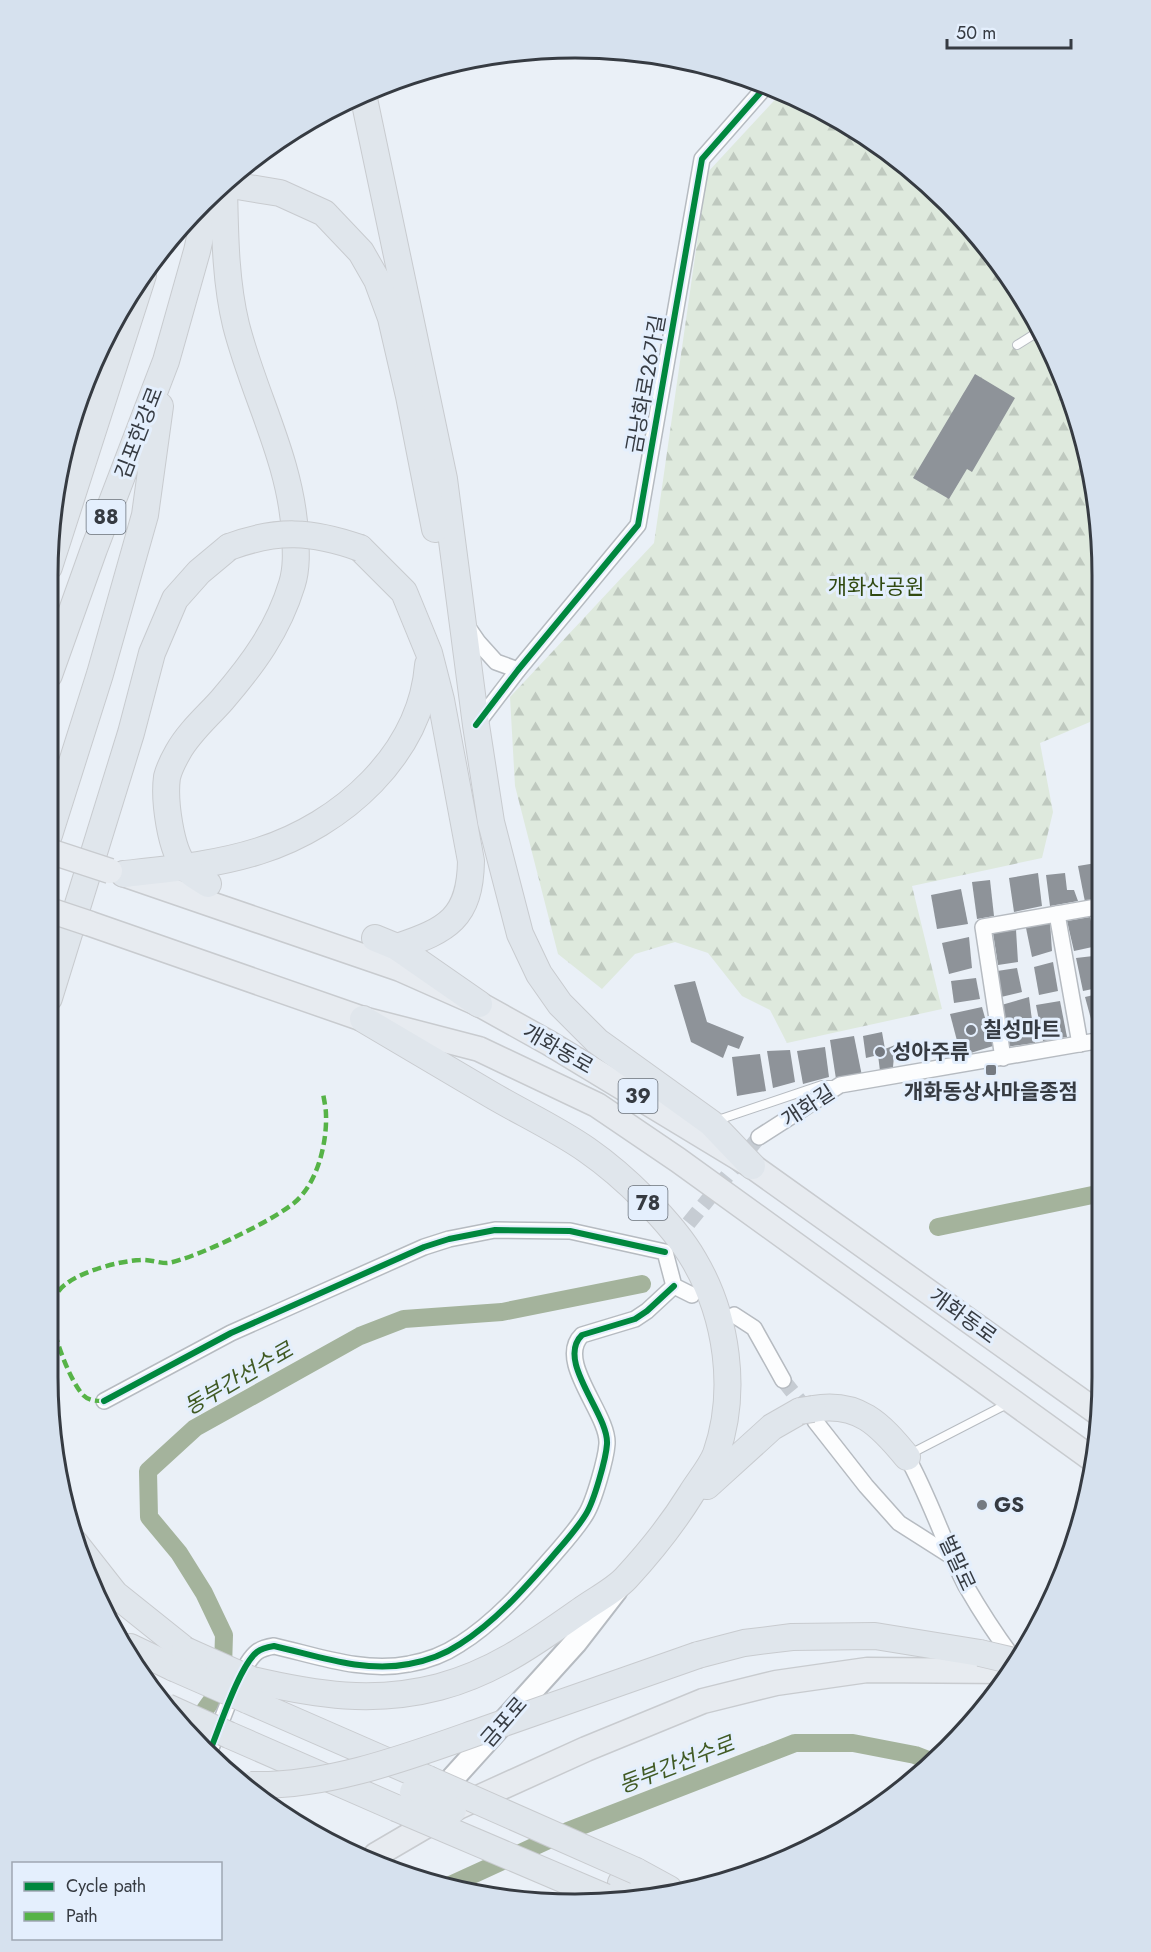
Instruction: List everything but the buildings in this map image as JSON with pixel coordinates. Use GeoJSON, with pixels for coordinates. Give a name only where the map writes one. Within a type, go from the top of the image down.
{"type":"FeatureCollection","features":[{"type":"Feature","properties":{"kind":"highway"},"geometry":{"type":"LineString","coordinates":[[365,104],[444,479],[491,822],[520,934],[539,974],[561,1004],[597,1041],[711,1123],[752,1166]]}},
{"type":"Feature","properties":{"kind":"highway"},"geometry":{"type":"LineString","coordinates":[[236,186],[280,193],[324,213],[361,252],[377,280],[391,318],[409,396],[448,597],[467,660]]}},
{"type":"Feature","properties":{"kind":"highway"},"geometry":{"type":"LineString","coordinates":[[208,884],[185,868],[174,845],[166,799],[168,774],[178,751],[240,679],[273,633],[292,582],[297,557],[294,513],[288,479],[254,384],[236,322],[227,259],[225,197]]}},
{"type":"Feature","properties":{"kind":"highway","name":"88"},"geometry":{"type":"LineString","coordinates":[[166,361],[205,216]]}},
{"type":"Feature","properties":{"kind":"highway","name":"88"},"geometry":{"type":"LineString","coordinates":[[61,529],[131,312]]}},
{"type":"Feature","properties":{"kind":"highway"},"geometry":{"type":"LineString","coordinates":[[58,807],[100,674],[145,515],[166,361]]}},
{"type":"Feature","properties":{"kind":"highway","name":"김포한강로"},"geometry":{"type":"LineString","coordinates":[[58,650],[166,361]]}},
{"type":"Feature","properties":{"kind":"highway"},"geometry":{"type":"LineString","coordinates":[[58,966],[131,733],[152,653],[175,599],[199,572],[229,547],[250,539],[311,534],[330,537],[360,548],[404,592],[429,653],[441,700],[471,861],[471,883],[465,905],[450,922],[420,939],[386,942],[479,1004]]}},
{"type":"Feature","properties":{"kind":"highway"},"geometry":{"type":"LineString","coordinates":[[117,872],[185,868],[218,862],[261,850],[301,833],[334,814],[369,786],[396,753],[415,719],[426,688],[429,653]]}},
{"type":"Feature","properties":{"kind":"highway","name":"78"},"geometry":{"type":"LineString","coordinates":[[363,1019],[588,1150],[639,1194],[677,1234],[689,1251],[709,1291],[720,1325],[727,1364],[727,1410],[716,1456],[680,1511],[625,1580]]}},
{"type":"Feature","properties":{"kind":"highway"},"geometry":{"type":"LineString","coordinates":[[680,1511],[772,1427],[830,1406],[854,1410],[869,1419],[890,1436],[906,1456]]}},
{"type":"Feature","properties":{"kind":"highway"},"geometry":{"type":"LineString","coordinates":[[97,1571],[174,1677],[236,1715],[413,1793]]}},
{"type":"Feature","properties":{"kind":"highway"},"geometry":{"type":"LineString","coordinates":[[236,1715],[303,1692],[351,1697],[390,1696],[438,1687],[477,1674],[518,1654],[625,1580]]}},
{"type":"Feature","properties":{"kind":"highway"},"geometry":{"type":"LineString","coordinates":[[258,1785],[300,1782],[343,1774],[428,1749],[699,1655],[744,1643],[792,1637],[875,1636],[983,1661],[1006,1662]]}},
{"type":"Feature","properties":{"kind":"highway"},"geometry":{"type":"LineString","coordinates":[[139,1653],[236,1715],[620,1888],[646,1889]]}},
{"type":"Feature","properties":{"kind":"highway"},"geometry":{"type":"LineString","coordinates":[[154,1675],[174,1677]]}},
{"type":"Feature","properties":{"kind":"main road","name":"개화동로"},"geometry":{"type":"LineString","coordinates":[[58,854],[400,969],[479,1004],[549,1042],[752,1166],[1091,1408]]}},
{"type":"Feature","properties":{"kind":"main road","name":"개화동로"},"geometry":{"type":"LineString","coordinates":[[58,913],[363,1019],[478,1049],[597,1105],[678,1160],[1086,1455]]}},
{"type":"Feature","properties":{"kind":"main road","name":"금포로"},"geometry":{"type":"LineString","coordinates":[[377,1854],[461,1771],[575,1643],[625,1580]]}},
{"type":"Feature","properties":{"kind":"main road"},"geometry":{"type":"LineString","coordinates":[[378,1854],[458,1807],[586,1749],[703,1701],[776,1683],[867,1670],[983,1661],[1003,1668]]}},
{"type":"Feature","properties":{"kind":"street","name":"금낭화로26가길"},"geometry":{"type":"LineString","coordinates":[[476,725],[518,670],[638,525],[702,159],[760,93]]}},
{"type":"Feature","properties":{"kind":"street"},"geometry":{"type":"LineString","coordinates":[[462,618],[478,642],[496,662],[518,670]]}},
{"type":"Feature","properties":{"kind":"street"},"geometry":{"type":"LineString","coordinates":[[1003,1058],[983,927],[1092,908]]}},
{"type":"Feature","properties":{"kind":"street"},"geometry":{"type":"LineString","coordinates":[[1057,914],[1080,1044]]}},
{"type":"Feature","properties":{"kind":"street","name":"개화길"},"geometry":{"type":"LineString","coordinates":[[759,1137],[840,1085],[1092,1042]]}},
{"type":"Feature","properties":{"kind":"street"},"geometry":{"type":"LineString","coordinates":[[104,1401],[231,1333],[404,1255],[449,1239],[495,1230],[570,1231],[665,1252],[674,1286],[692,1295]]}},
{"type":"Feature","properties":{"kind":"street"},"geometry":{"type":"LineString","coordinates":[[236,1715],[245,1666],[256,1652],[274,1646],[368,1666],[408,1664],[425,1660],[460,1645],[529,1584],[587,1512],[605,1456],[607,1442],[605,1429],[578,1370],[574,1347],[577,1340],[582,1335],[635,1319],[674,1286]]}},
{"type":"Feature","properties":{"kind":"street"},"geometry":{"type":"LineString","coordinates":[[734,1315],[754,1328],[783,1380]]}},
{"type":"Feature","properties":{"kind":"street"},"geometry":{"type":"LineString","coordinates":[[810,1414],[866,1486],[899,1523],[954,1558]]}},
{"type":"Feature","properties":{"kind":"street","name":"벌말로"},"geometry":{"type":"LineString","coordinates":[[906,1456],[919,1478],[976,1603],[1011,1654]]}},
{"type":"Feature","properties":{"kind":"lane"},"geometry":{"type":"LineString","coordinates":[[1017,345],[1033,335]]}},
{"type":"Feature","properties":{"kind":"lane"},"geometry":{"type":"LineString","coordinates":[[711,1123],[822,1085],[840,1085]]}},
{"type":"Feature","properties":{"kind":"lane"},"geometry":{"type":"LineString","coordinates":[[906,1456],[1012,1402]]}},
{"type":"Feature","properties":{"kind":"green space","name":"개화산공원"},"geometry":{"type":"Polygon","coordinates":[[[775,99],[834,128],[863,146],[916,187],[941,210],[986,261],[1023,317],[1039,347],[1065,409],[1083,475],[1088,508],[1092,576],[1090,722],[1040,743],[1053,812],[1042,858],[912,886],[942,1009],[787,1043],[770,1010],[742,996],[708,953],[675,942],[635,954],[602,989],[558,954],[515,786],[510,697],[654,543],[707,173],[775,99]]]}},
{"type":"Feature","properties":{"kind":"waterway","name":"동부간선수로"},"geometry":{"type":"LineString","coordinates":[[938,1227],[1092,1195]]}},
{"type":"Feature","properties":{"kind":"waterway","name":"동부간선수로"},"geometry":{"type":"LineString","coordinates":[[194,1725],[217,1693],[223,1667],[224,1635],[204,1593],[179,1553],[149,1517],[148,1471],[195,1428],[360,1336],[404,1319],[502,1312],[642,1284]]}},
{"type":"Feature","properties":{"kind":"waterway","name":"동부간선수로"},"geometry":{"type":"LineString","coordinates":[[460,1880],[568,1831],[795,1743],[853,1743],[923,1758]]}},
{"type":"Feature","properties":{"kind":"tunnel"},"geometry":{"type":"LineString","coordinates":[[674,1241],[759,1137]]}},
{"type":"Feature","properties":{"kind":"tunnel"},"geometry":{"type":"LineString","coordinates":[[783,1380],[810,1414]]}},
{"type":"Feature","properties":{"kind":"marked path"},"geometry":{"type":"LineString","coordinates":[[58,1293],[73,1279],[122,1262],[147,1260],[167,1263],[191,1256],[258,1226],[294,1203],[309,1185],[319,1163],[326,1126],[323,1093]]}},
{"type":"Feature","properties":{"kind":"marked path"},"geometry":{"type":"LineString","coordinates":[[58,1342],[66,1366],[83,1395],[90,1400],[104,1401]]}},
{"type":"Feature","properties":{"kind":"cycle path"},"geometry":{"type":"LineString","coordinates":[[476,725],[518,670],[638,525],[702,159],[760,93]]}},
{"type":"Feature","properties":{"kind":"cycle path"},"geometry":{"type":"LineString","coordinates":[[104,1401],[231,1333],[424,1247],[449,1239],[495,1230],[570,1231],[665,1252]]}},
{"type":"Feature","properties":{"kind":"cycle path"},"geometry":{"type":"LineString","coordinates":[[212,1744],[244,1669],[257,1652],[267,1647],[274,1646],[358,1665],[409,1664],[435,1657],[454,1648],[509,1604],[582,1520],[593,1500],[602,1469],[607,1444],[605,1432],[579,1373],[575,1359],[575,1346],[582,1335],[635,1319],[674,1286]]}},
{"type":"Feature","properties":{"kind":"place","name":"칠성마트"},"geometry":{"type":"Point","coordinates":[971,1030]}},
{"type":"Feature","properties":{"kind":"place","name":"성아주류"},"geometry":{"type":"Point","coordinates":[880,1052]}},
{"type":"Feature","properties":{"kind":"place","name":"개화동상사마을종점"},"geometry":{"type":"Point","coordinates":[991,1070]}},
{"type":"Feature","properties":{"kind":"place","name":"GS"},"geometry":{"type":"Point","coordinates":[982,1505]}}]}
